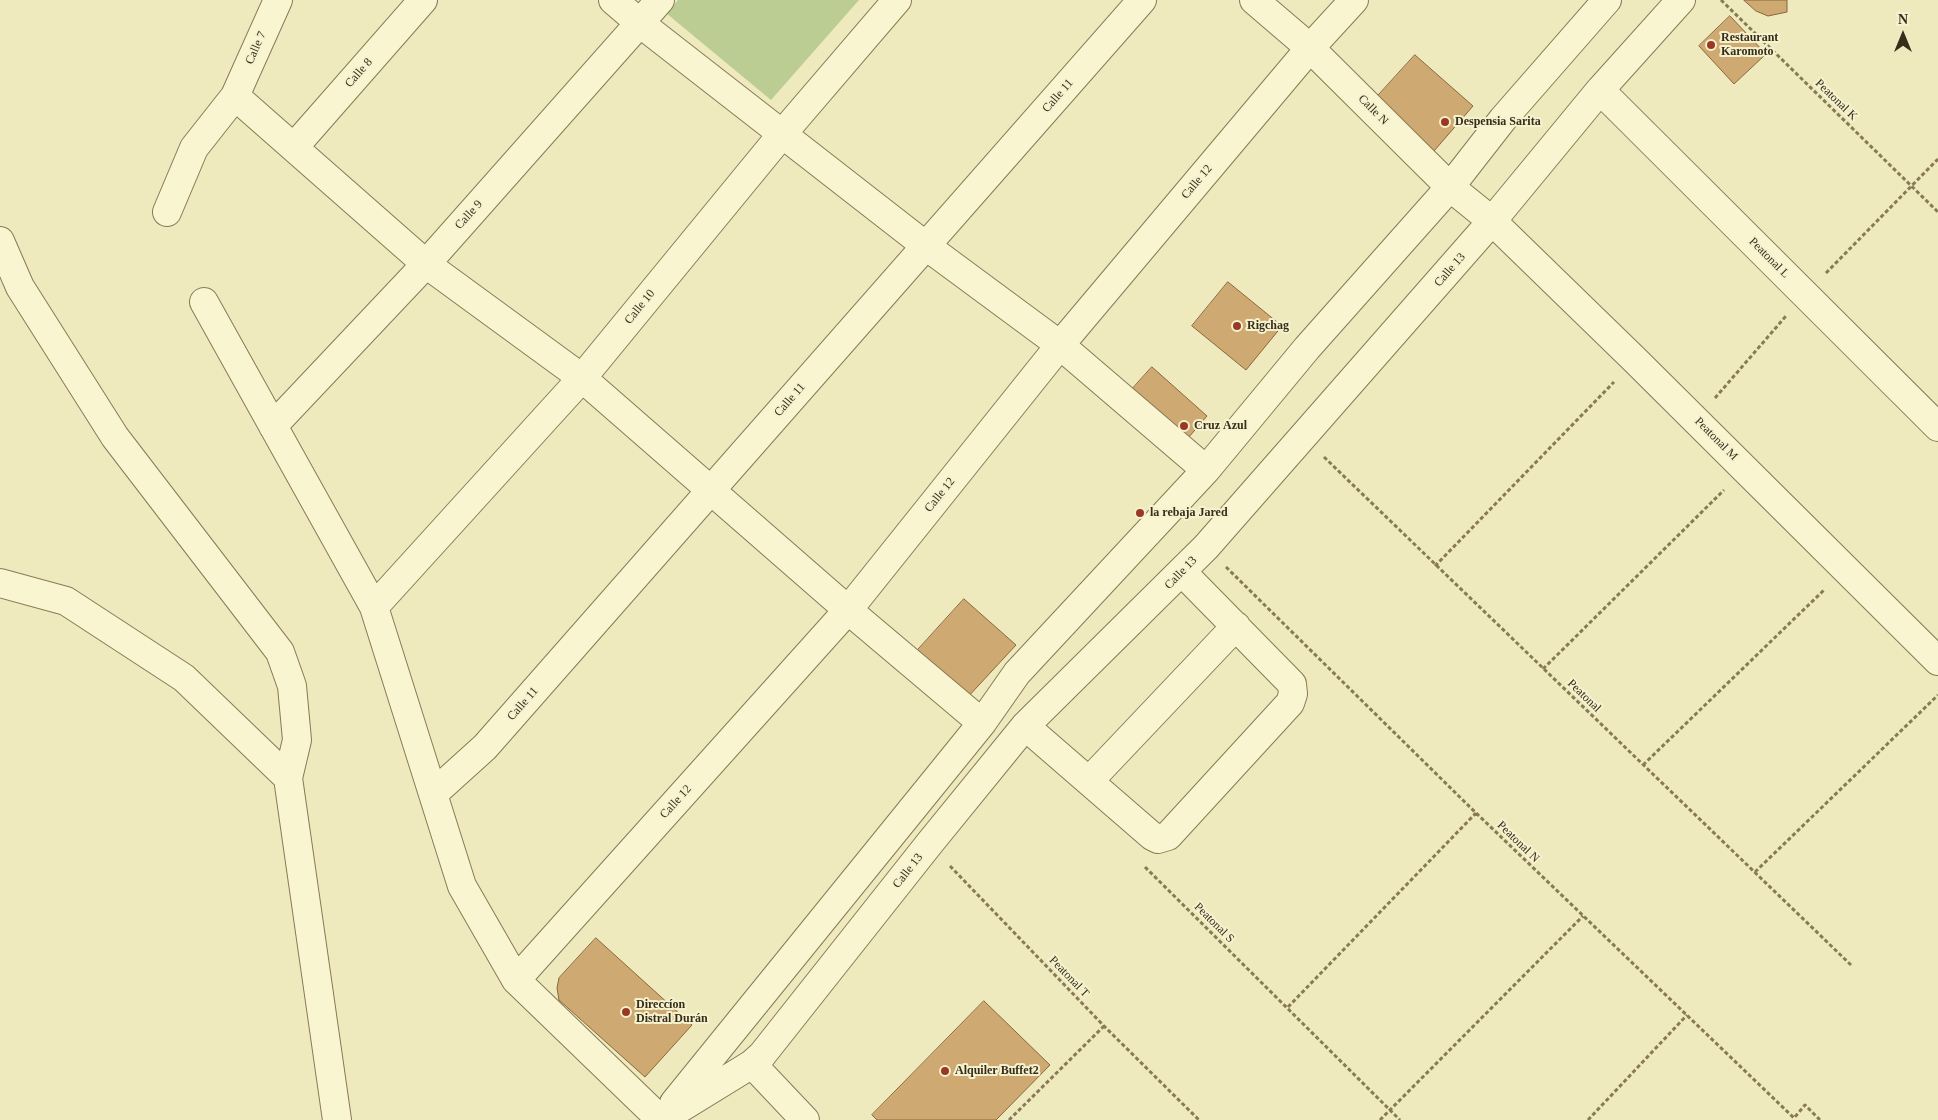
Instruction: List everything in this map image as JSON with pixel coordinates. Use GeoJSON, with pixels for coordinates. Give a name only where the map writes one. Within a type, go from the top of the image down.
{"type":"FeatureCollection","features":[{"type":"Feature","properties":{"kind":"street","name":"Calle 7"},"geometry":{"type":"LineString","coordinates":[[167,212],[194,148],[235,96],[278,0]]}},
{"type":"Feature","properties":{"kind":"street","name":"Calle 8"},"geometry":{"type":"LineString","coordinates":[[294,146],[423,0]]}},
{"type":"Feature","properties":{"kind":"street"},"geometry":{"type":"LineString","coordinates":[[613,0],[640,24],[783,133],[926,246],[1060,345],[1206,470]]}},
{"type":"Feature","properties":{"kind":"street","name":"Calle 9"},"geometry":{"type":"LineString","coordinates":[[273,426],[426,264],[660,0]]}},
{"type":"Feature","properties":{"kind":"street","name":"Calle 10"},"geometry":{"type":"LineString","coordinates":[[374,607],[582,378],[783,133],[896,0]]}},
{"type":"Feature","properties":{"kind":"street","name":"Calle 11"},"geometry":{"type":"LineString","coordinates":[[433,794],[485,747],[1142,0]]}},
{"type":"Feature","properties":{"kind":"street","name":"Calle N"},"geometry":{"type":"LineString","coordinates":[[1254,0],[1310,48],[1450,188],[1492,221]]}},
{"type":"Feature","properties":{"kind":"street","name":"Calle 12"},"geometry":{"type":"LineString","coordinates":[[516,980],[848,610],[1060,345],[1310,48],[1354,0]]}},
{"type":"Feature","properties":{"kind":"street"},"geometry":{"type":"LineString","coordinates":[[204,302],[374,607],[462,886],[516,980],[661,1120],[982,723],[1017,672],[1206,470],[1307,348],[1450,188],[1503,119],[1607,0]]}},
{"type":"Feature","properties":{"kind":"street","name":"Calle 13"},"geometry":{"type":"LineString","coordinates":[[661,1120],[752,1064],[762,1055],[1025,726],[1183,573],[1304,438],[1492,221],[1600,90],[1681,0]]}},
{"type":"Feature","properties":{"kind":"street","name":"Peatonal L"},"geometry":{"type":"LineString","coordinates":[[1600,90],[1938,427]]}},
{"type":"Feature","properties":{"kind":"street"},"geometry":{"type":"LineString","coordinates":[[235,96],[426,264],[582,378],[848,610],[982,723]]}},
{"type":"Feature","properties":{"kind":"street","name":"Peatonal M"},"geometry":{"type":"LineString","coordinates":[[1492,221],[1746,469],[1938,661]]}},
{"type":"Feature","properties":{"kind":"street"},"geometry":{"type":"LineString","coordinates":[[0,241],[20,287],[115,438],[280,652],[292,686],[297,740],[288,778],[337,1120]]}},
{"type":"Feature","properties":{"kind":"street"},"geometry":{"type":"LineString","coordinates":[[1025,726],[1152,836],[1158,839],[1168,836],[1290,703],[1293,694],[1292,684],[1183,573]]}},
{"type":"Feature","properties":{"kind":"street"},"geometry":{"type":"LineString","coordinates":[[0,583],[66,601],[176,673],[288,778]]}},
{"type":"Feature","properties":{"kind":"street"},"geometry":{"type":"LineString","coordinates":[[1089,781],[1236,626]]}},
{"type":"Feature","properties":{"kind":"street"},"geometry":{"type":"LineString","coordinates":[[853,884],[881,904]]}},
{"type":"Feature","properties":{"kind":"street"},"geometry":{"type":"LineString","coordinates":[[752,1064],[805,1120]]}},
{"type":"Feature","properties":{"kind":"path","name":"Peatonal K"},"geometry":{"type":"LineString","coordinates":[[1721,0],[1938,212]]}},
{"type":"Feature","properties":{"kind":"path"},"geometry":{"type":"LineString","coordinates":[[1435,566],[1635,360]]}},
{"type":"Feature","properties":{"kind":"path","name":"Peatonal"},"geometry":{"type":"LineString","coordinates":[[1304,438],[1852,966]]}},
{"type":"Feature","properties":{"kind":"path"},"geometry":{"type":"LineString","coordinates":[[1543,669],[1746,469]]}},
{"type":"Feature","properties":{"kind":"path","name":"Peatonal N"},"geometry":{"type":"LineString","coordinates":[[1206,547],[1476,813],[1687,1015],[1792,1119],[1805,1105],[1820,1120]]}},
{"type":"Feature","properties":{"kind":"path"},"geometry":{"type":"LineString","coordinates":[[1643,765],[1846,568]]}},
{"type":"Feature","properties":{"kind":"path"},"geometry":{"type":"LineString","coordinates":[[1755,872],[1938,695]]}},
{"type":"Feature","properties":{"kind":"path"},"geometry":{"type":"LineString","coordinates":[[1288,1007],[1476,813]]}},
{"type":"Feature","properties":{"kind":"path","name":"Peatonal T"},"geometry":{"type":"LineString","coordinates":[[929,844],[1104,1026],[1199,1120]]}},
{"type":"Feature","properties":{"kind":"path","name":"Peatonal S"},"geometry":{"type":"LineString","coordinates":[[1139,861],[1400,1120]]}},
{"type":"Feature","properties":{"kind":"path"},"geometry":{"type":"LineString","coordinates":[[1380,1120],[1583,916]]}},
{"type":"Feature","properties":{"kind":"path"},"geometry":{"type":"LineString","coordinates":[[1588,1120],[1687,1015]]}},
{"type":"Feature","properties":{"kind":"path"},"geometry":{"type":"LineString","coordinates":[[1009,1120],[1104,1026]]}},
{"type":"Feature","properties":{"kind":"green space"},"geometry":{"type":"Polygon","coordinates":[[[678,0],[859,0],[771,100],[666,13],[678,0]]]}},
{"type":"Feature","properties":{"kind":"building"},"geometry":{"type":"Polygon","coordinates":[[[1744,0],[1787,0],[1787,12],[1768,16],[1756,11],[1744,0]]]}},
{"type":"Feature","properties":{"kind":"building"},"geometry":{"type":"Polygon","coordinates":[[[1730,16],[1766,54],[1734,84],[1699,46],[1730,16]]]}},
{"type":"Feature","properties":{"kind":"building"},"geometry":{"type":"Polygon","coordinates":[[[1415,55],[1473,106],[1434,151],[1375,99],[1415,55]]]}},
{"type":"Feature","properties":{"kind":"building","name":"Rigchag"},"geometry":{"type":"Polygon","coordinates":[[[1228,282],[1282,326],[1246,370],[1192,326],[1228,282]]]}},
{"type":"Feature","properties":{"kind":"building"},"geometry":{"type":"Polygon","coordinates":[[[1152,367],[1207,416],[1182,445],[1126,396],[1152,367]]]}},
{"type":"Feature","properties":{"kind":"building"},"geometry":{"type":"Polygon","coordinates":[[[964,599],[1016,645],[966,699],[915,653],[964,599]]]}},
{"type":"Feature","properties":{"kind":"building","name":"Direccíon Distral Durán"},"geometry":{"type":"Polygon","coordinates":[[[596,938],[692,1025],[645,1077],[559,1000],[557,988],[559,978],[596,938]]]}},
{"type":"Feature","properties":{"kind":"building"},"geometry":{"type":"Polygon","coordinates":[[[984,1001],[1050,1065],[996,1120],[877,1120],[872,1115],[984,1001]]]}},
{"type":"Feature","properties":{"kind":"place","name":"Restaurant Karomoto"},"geometry":{"type":"Point","coordinates":[1711,45]}},
{"type":"Feature","properties":{"kind":"place","name":"Despensia Sarita"},"geometry":{"type":"Point","coordinates":[1445,122]}},
{"type":"Feature","properties":{"kind":"place","name":"Rigchag"},"geometry":{"type":"Point","coordinates":[1237,326]}},
{"type":"Feature","properties":{"kind":"place","name":"Cruz Azul"},"geometry":{"type":"Point","coordinates":[1184,426]}},
{"type":"Feature","properties":{"kind":"place","name":"la rebaja Jared"},"geometry":{"type":"Point","coordinates":[1140,513]}},
{"type":"Feature","properties":{"kind":"place","name":"Direccíon Distral Durán"},"geometry":{"type":"Point","coordinates":[626,1012]}},
{"type":"Feature","properties":{"kind":"place","name":"Alquiler Buffet2"},"geometry":{"type":"Point","coordinates":[945,1071]}}]}
